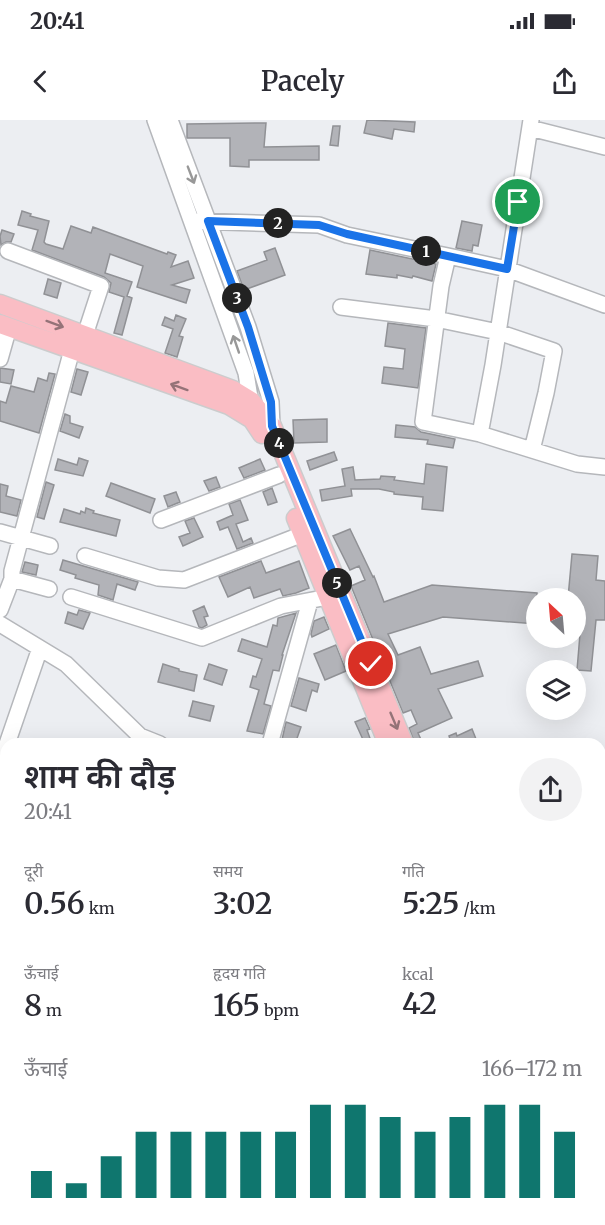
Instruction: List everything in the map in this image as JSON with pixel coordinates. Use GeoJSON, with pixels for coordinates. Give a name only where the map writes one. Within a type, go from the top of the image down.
{"type":"FeatureCollection","features":[{"type":"Feature","properties":{"kind":"main road"},"geometry":{"type":"LineString","coordinates":[[0,304],[79,342],[228,405],[251,410],[272,426],[402,738]]}},
{"type":"Feature","properties":{"kind":"main road"},"geometry":{"type":"LineString","coordinates":[[4,325],[79,342]]}},
{"type":"Feature","properties":{"kind":"main road"},"geometry":{"type":"LineString","coordinates":[[251,410],[386,738]]}},
{"type":"Feature","properties":{"kind":"street"},"geometry":{"type":"LineString","coordinates":[[155,120],[170,141],[208,221],[248,327],[268,391],[272,426]]}},
{"type":"Feature","properties":{"kind":"street"},"geometry":{"type":"LineString","coordinates":[[170,120],[170,141],[192,221],[246,373],[251,410]]}},
{"type":"Feature","properties":{"kind":"street"},"geometry":{"type":"LineString","coordinates":[[170,141],[181,120]]}},
{"type":"Feature","properties":{"kind":"street"},"geometry":{"type":"LineString","coordinates":[[480,434],[530,124],[605,147]]}},
{"type":"Feature","properties":{"kind":"street"},"geometry":{"type":"LineString","coordinates":[[192,221],[319,225],[347,234],[507,269],[605,305]]}},
{"type":"Feature","properties":{"kind":"street"},"geometry":{"type":"LineString","coordinates":[[0,610],[12,579],[12,570],[70,357],[79,342],[101,286],[8,251]]}},
{"type":"Feature","properties":{"kind":"street"},"geometry":{"type":"LineString","coordinates":[[448,256],[436,319],[423,422],[480,434],[577,464],[605,467]]}},
{"type":"Feature","properties":{"kind":"street"},"geometry":{"type":"LineString","coordinates":[[341,307],[436,319],[498,332],[554,351],[532,450]]}},
{"type":"Feature","properties":{"kind":"street"},"geometry":{"type":"LineString","coordinates":[[0,359],[4,325]]}},
{"type":"Feature","properties":{"kind":"street"},"geometry":{"type":"LineString","coordinates":[[161,519],[279,475]]}},
{"type":"Feature","properties":{"kind":"street"},"geometry":{"type":"LineString","coordinates":[[0,532],[50,546]]}},
{"type":"Feature","properties":{"kind":"street"},"geometry":{"type":"LineString","coordinates":[[85,556],[158,578],[184,580],[303,534]]}},
{"type":"Feature","properties":{"kind":"street"},"geometry":{"type":"LineString","coordinates":[[12,579],[48,589]]}},
{"type":"Feature","properties":{"kind":"street"},"geometry":{"type":"LineString","coordinates":[[71,597],[202,638],[281,606],[328,597]]}},
{"type":"Feature","properties":{"kind":"street"},"geometry":{"type":"LineString","coordinates":[[272,738],[310,601]]}},
{"type":"Feature","properties":{"kind":"street"},"geometry":{"type":"LineString","coordinates":[[0,624],[66,664],[137,738]]}},
{"type":"Feature","properties":{"kind":"street"},"geometry":{"type":"LineString","coordinates":[[10,738],[40,648]]}},
{"type":"Feature","properties":{"kind":"building"},"geometry":{"type":"Polygon","coordinates":[[[367,120],[415,122],[414,132],[394,129],[392,139],[364,133],[367,120]]]}},
{"type":"Feature","properties":{"kind":"building"},"geometry":{"type":"Polygon","coordinates":[[[266,123],[264,147],[319,146],[319,160],[249,160],[249,167],[230,166],[230,138],[187,138],[187,124],[266,123]]]}},
{"type":"Feature","properties":{"kind":"building"},"geometry":{"type":"Polygon","coordinates":[[[333,126],[340,126],[338,146],[330,145],[333,126]]]}},
{"type":"Feature","properties":{"kind":"building"},"geometry":{"type":"Polygon","coordinates":[[[22,211],[31,214],[30,216],[49,221],[44,242],[46,244],[63,249],[71,226],[91,233],[93,227],[167,254],[168,252],[176,255],[171,267],[188,261],[194,278],[172,285],[190,290],[186,303],[137,287],[143,266],[110,254],[105,273],[132,282],[127,296],[132,298],[122,335],[114,333],[124,297],[109,292],[111,283],[104,277],[32,250],[38,230],[18,225],[22,211]]]}},
{"type":"Feature","properties":{"kind":"building"},"geometry":{"type":"Polygon","coordinates":[[[462,221],[482,225],[478,246],[473,245],[472,251],[456,248],[462,221]]]}},
{"type":"Feature","properties":{"kind":"building"},"geometry":{"type":"Polygon","coordinates":[[[2,230],[14,234],[11,242],[1,245],[0,236],[2,230]]]}},
{"type":"Feature","properties":{"kind":"building"},"geometry":{"type":"Polygon","coordinates":[[[275,248],[285,275],[244,290],[237,271],[267,260],[264,252],[275,248]]]}},
{"type":"Feature","properties":{"kind":"building"},"geometry":{"type":"Polygon","coordinates":[[[370,250],[436,264],[432,281],[413,276],[412,278],[397,275],[397,278],[366,274],[370,250]]]}},
{"type":"Feature","properties":{"kind":"building"},"geometry":{"type":"Polygon","coordinates":[[[48,279],[61,283],[57,298],[44,294],[48,279]]]}},
{"type":"Feature","properties":{"kind":"building"},"geometry":{"type":"Polygon","coordinates":[[[176,315],[186,319],[179,336],[183,337],[177,357],[165,353],[173,329],[162,325],[165,317],[174,321],[176,315]]]}},
{"type":"Feature","properties":{"kind":"building"},"geometry":{"type":"Polygon","coordinates":[[[388,323],[426,328],[418,388],[382,383],[384,367],[403,369],[405,349],[385,346],[388,323]]]}},
{"type":"Feature","properties":{"kind":"building"},"geometry":{"type":"Polygon","coordinates":[[[0,368],[14,370],[11,384],[0,382],[0,368]]]}},
{"type":"Feature","properties":{"kind":"building"},"geometry":{"type":"Polygon","coordinates":[[[77,369],[88,372],[81,395],[71,392],[77,369]]]}},
{"type":"Feature","properties":{"kind":"building"},"geometry":{"type":"Polygon","coordinates":[[[49,373],[55,374],[39,433],[0,421],[0,401],[6,403],[11,386],[34,392],[38,378],[47,381],[49,373]]]}},
{"type":"Feature","properties":{"kind":"building"},"geometry":{"type":"Polygon","coordinates":[[[65,414],[70,416],[70,423],[83,427],[79,438],[60,431],[65,414]]]}},
{"type":"Feature","properties":{"kind":"building"},"geometry":{"type":"Polygon","coordinates":[[[327,419],[327,442],[294,443],[293,420],[327,419]]]}},
{"type":"Feature","properties":{"kind":"building"},"geometry":{"type":"Polygon","coordinates":[[[396,425],[415,427],[421,432],[455,439],[453,448],[427,444],[428,440],[395,437],[396,425]]]}},
{"type":"Feature","properties":{"kind":"building"},"geometry":{"type":"Polygon","coordinates":[[[334,452],[337,460],[310,470],[307,461],[334,452]]]}},
{"type":"Feature","properties":{"kind":"building"},"geometry":{"type":"Polygon","coordinates":[[[79,458],[88,461],[83,476],[55,470],[58,459],[77,465],[79,458]]]}},
{"type":"Feature","properties":{"kind":"building"},"geometry":{"type":"Polygon","coordinates":[[[260,459],[265,470],[244,478],[239,468],[260,459]]]}},
{"type":"Feature","properties":{"kind":"building"},"geometry":{"type":"Polygon","coordinates":[[[426,464],[447,467],[443,511],[422,509],[423,497],[394,494],[394,492],[379,489],[351,489],[352,496],[322,501],[320,490],[345,486],[342,469],[353,467],[355,480],[380,479],[381,476],[424,484],[426,464]]]}},
{"type":"Feature","properties":{"kind":"building"},"geometry":{"type":"Polygon","coordinates":[[[216,477],[220,487],[209,491],[204,481],[216,477]]]}},
{"type":"Feature","properties":{"kind":"building"},"geometry":{"type":"Polygon","coordinates":[[[46,482],[54,485],[44,519],[37,517],[46,482]]]}},
{"type":"Feature","properties":{"kind":"building"},"geometry":{"type":"Polygon","coordinates":[[[111,483],[155,499],[150,513],[106,496],[111,483]]]}},
{"type":"Feature","properties":{"kind":"building"},"geometry":{"type":"Polygon","coordinates":[[[0,484],[8,486],[6,496],[21,500],[17,516],[0,512],[0,484]]]}},
{"type":"Feature","properties":{"kind":"building"},"geometry":{"type":"Polygon","coordinates":[[[272,488],[277,502],[268,505],[263,492],[272,488]]]}},
{"type":"Feature","properties":{"kind":"building"},"geometry":{"type":"Polygon","coordinates":[[[176,492],[180,502],[168,507],[164,496],[176,492]]]}},
{"type":"Feature","properties":{"kind":"building"},"geometry":{"type":"Polygon","coordinates":[[[240,500],[248,520],[236,524],[243,542],[251,538],[253,543],[237,549],[228,527],[220,530],[217,522],[233,515],[229,504],[240,500]]]}},
{"type":"Feature","properties":{"kind":"building"},"geometry":{"type":"Polygon","coordinates":[[[86,508],[94,511],[93,513],[120,520],[116,536],[60,522],[64,509],[80,514],[81,511],[85,513],[86,508]]]}},
{"type":"Feature","properties":{"kind":"building"},"geometry":{"type":"Polygon","coordinates":[[[194,518],[203,537],[183,546],[179,537],[190,533],[185,521],[194,518]]]}},
{"type":"Feature","properties":{"kind":"building"},"geometry":{"type":"Polygon","coordinates":[[[350,529],[374,576],[384,602],[432,585],[526,592],[526,623],[443,617],[388,634],[398,655],[420,647],[431,674],[478,661],[483,676],[438,689],[452,718],[418,733],[420,738],[413,738],[409,728],[417,724],[411,710],[403,713],[351,586],[365,580],[359,566],[350,570],[333,536],[350,529]]]}},
{"type":"Feature","properties":{"kind":"building"},"geometry":{"type":"Polygon","coordinates":[[[572,554],[598,556],[596,580],[605,581],[605,620],[596,620],[591,671],[586,671],[586,660],[578,660],[579,648],[586,648],[586,588],[569,588],[572,554]]]}},
{"type":"Feature","properties":{"kind":"building"},"geometry":{"type":"Polygon","coordinates":[[[63,560],[138,582],[135,590],[117,584],[113,600],[98,595],[99,585],[75,578],[76,575],[60,570],[63,560]]]}},
{"type":"Feature","properties":{"kind":"building"},"geometry":{"type":"Polygon","coordinates":[[[261,561],[266,573],[299,561],[309,588],[283,596],[280,589],[254,598],[250,587],[228,597],[219,577],[261,561]]]}},
{"type":"Feature","properties":{"kind":"building"},"geometry":{"type":"Polygon","coordinates":[[[25,562],[38,565],[36,575],[22,572],[25,562]]]}},
{"type":"Feature","properties":{"kind":"building"},"geometry":{"type":"Polygon","coordinates":[[[204,606],[208,616],[204,617],[207,625],[202,628],[199,627],[193,611],[204,606]]]}},
{"type":"Feature","properties":{"kind":"building"},"geometry":{"type":"Polygon","coordinates":[[[79,610],[90,613],[83,629],[65,623],[68,612],[77,615],[79,610]]]}},
{"type":"Feature","properties":{"kind":"building"},"geometry":{"type":"Polygon","coordinates":[[[296,613],[279,671],[273,670],[264,704],[271,706],[263,734],[247,731],[259,690],[250,687],[262,659],[238,651],[242,639],[267,647],[273,625],[277,626],[278,618],[296,613]]]}},
{"type":"Feature","properties":{"kind":"building"},"geometry":{"type":"Polygon","coordinates":[[[324,617],[329,629],[312,637],[314,621],[324,617]]]}},
{"type":"Feature","properties":{"kind":"building"},"geometry":{"type":"Polygon","coordinates":[[[336,645],[346,671],[325,680],[314,654],[336,645]]]}},
{"type":"Feature","properties":{"kind":"building"},"geometry":{"type":"Polygon","coordinates":[[[163,664],[197,675],[194,691],[158,682],[163,664]]]}},
{"type":"Feature","properties":{"kind":"building"},"geometry":{"type":"Polygon","coordinates":[[[209,664],[227,670],[222,685],[204,679],[209,664]]]}},
{"type":"Feature","properties":{"kind":"building"},"geometry":{"type":"Polygon","coordinates":[[[299,678],[319,684],[317,692],[312,690],[306,711],[291,706],[299,678]]]}},
{"type":"Feature","properties":{"kind":"building"},"geometry":{"type":"Polygon","coordinates":[[[193,701],[214,706],[210,721],[189,716],[193,701]]]}},
{"type":"Feature","properties":{"kind":"building"},"geometry":{"type":"Polygon","coordinates":[[[365,718],[370,729],[367,730],[370,738],[362,738],[355,722],[365,718]]]}},
{"type":"Feature","properties":{"kind":"building"},"geometry":{"type":"Polygon","coordinates":[[[286,722],[301,727],[297,738],[282,738],[286,722]]]}},
{"type":"Feature","properties":{"kind":"building"},"geometry":{"type":"Polygon","coordinates":[[[472,729],[476,738],[450,738],[449,736],[456,733],[457,736],[472,729]]]}},
{"type":"Feature","properties":{"kind":"route"},"geometry":{"type":"LineString","coordinates":[[371,664],[272,426],[271,402],[248,327],[208,221],[319,225],[347,234],[507,269],[518,202]]}}]}
